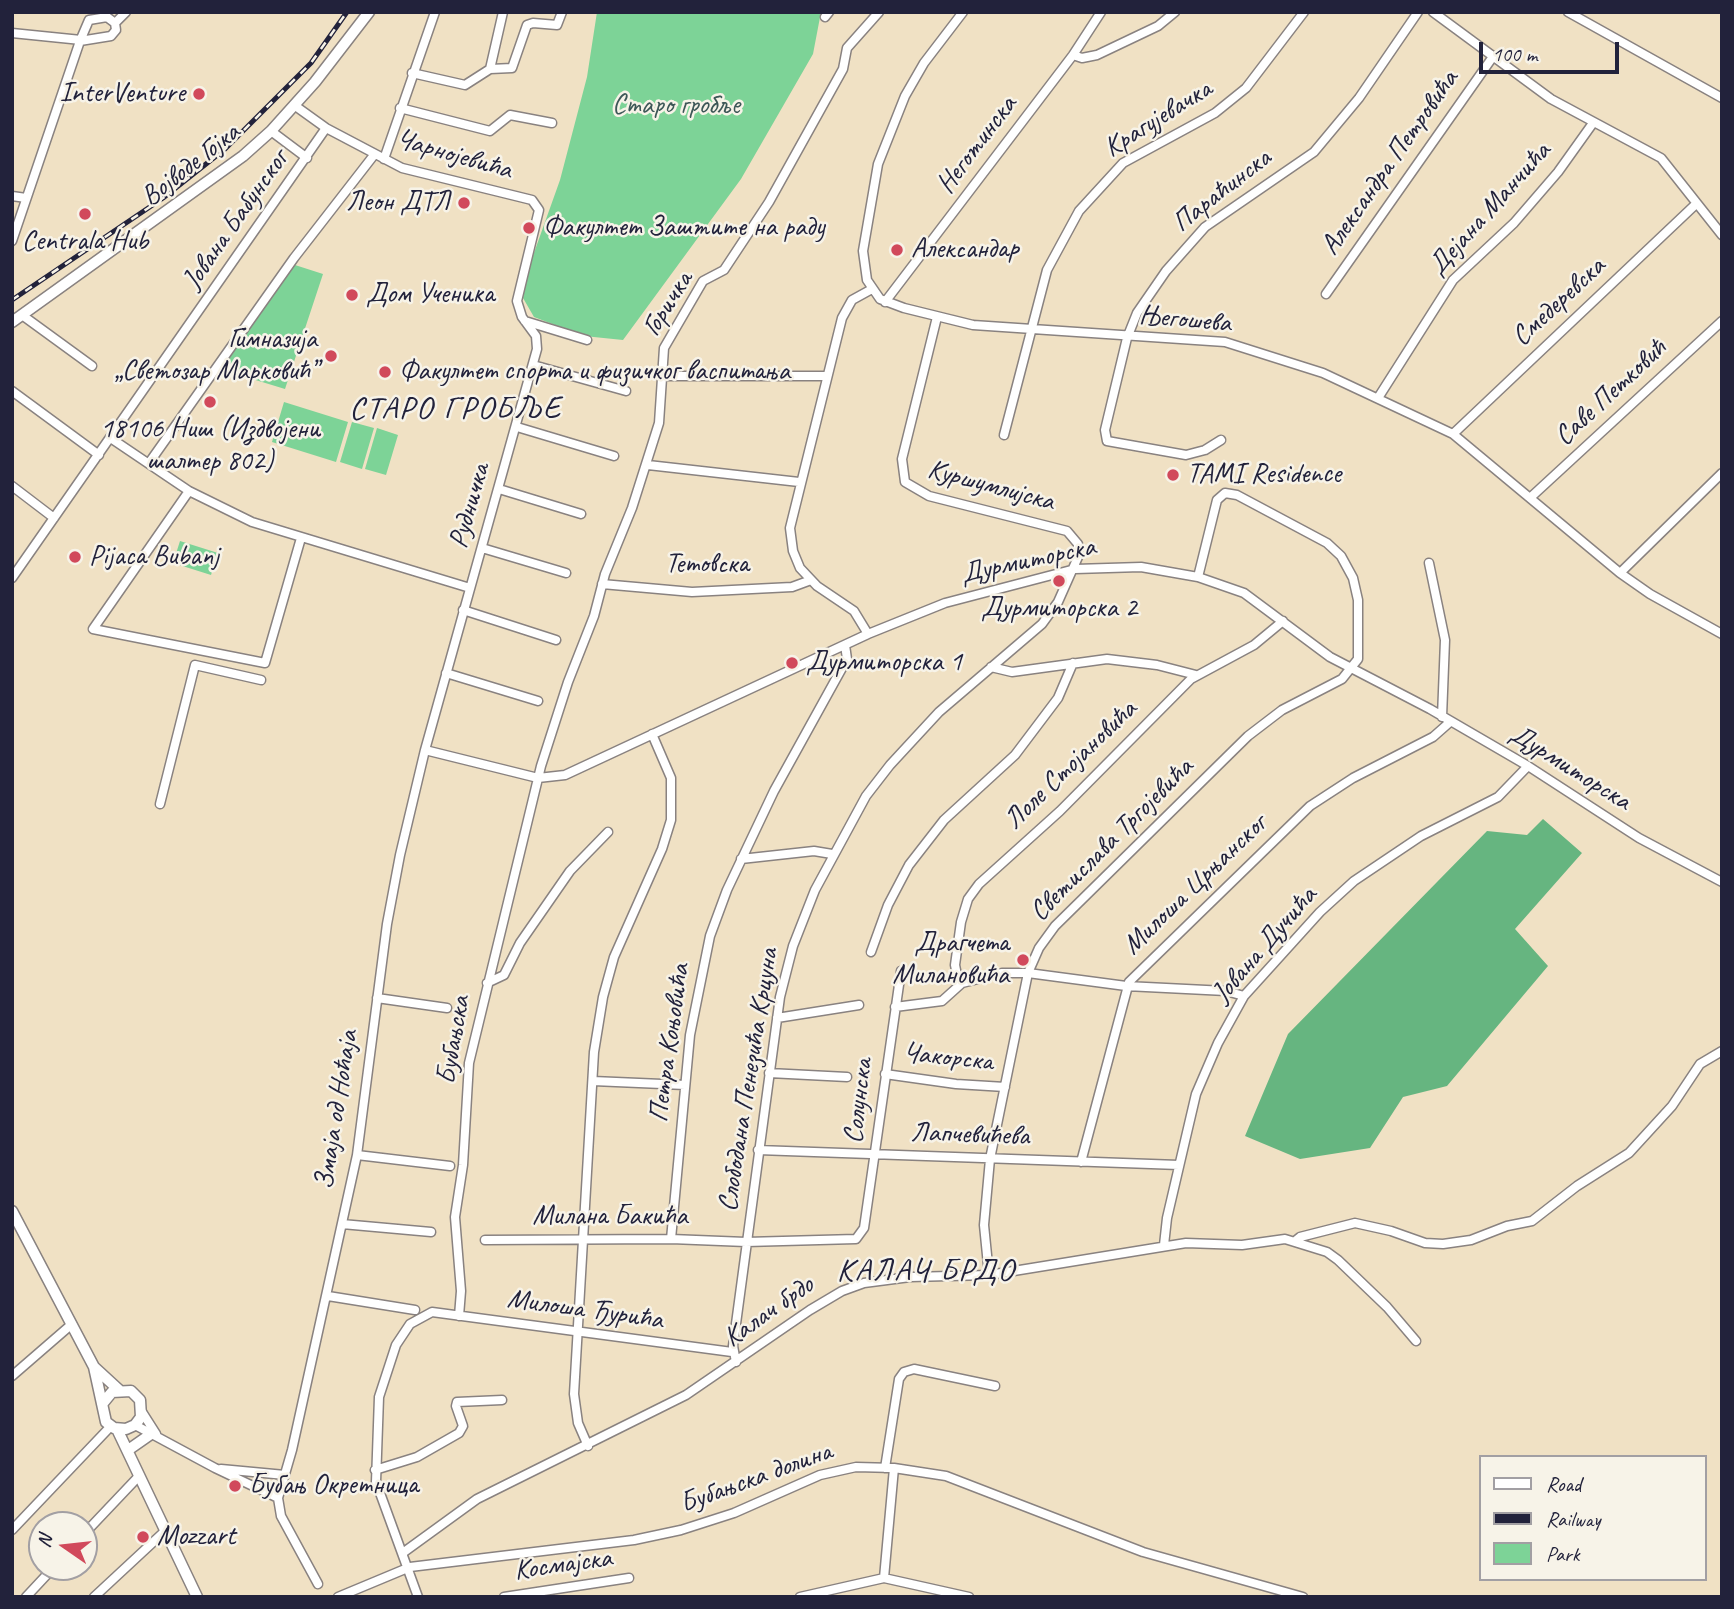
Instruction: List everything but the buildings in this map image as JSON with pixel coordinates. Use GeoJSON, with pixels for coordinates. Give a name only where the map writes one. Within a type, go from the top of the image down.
{"type":"FeatureCollection","features":[{"type":"Feature","properties":{"kind":"street"},"geometry":{"type":"LineString","coordinates":[[115,23],[126,12]]}},
{"type":"Feature","properties":{"kind":"street","name":"Војводе Гојка"},"geometry":{"type":"LineString","coordinates":[[12,322],[202,189],[271,131],[369,12]]}},
{"type":"Feature","properties":{"kind":"street"},"geometry":{"type":"LineString","coordinates":[[384,159],[435,12]]}},
{"type":"Feature","properties":{"kind":"street"},"geometry":{"type":"LineString","coordinates":[[490,69],[503,12]]}},
{"type":"Feature","properties":{"kind":"street"},"geometry":{"type":"LineString","coordinates":[[412,73],[465,85],[490,69],[514,67],[527,25],[533,23],[557,26],[562,12]]}},
{"type":"Feature","properties":{"kind":"street","name":"Горичка"},"geometry":{"type":"LineString","coordinates":[[538,778],[568,682],[594,616],[602,583],[648,465],[662,412],[665,345],[703,281],[724,270],[769,202],[843,69],[847,47],[879,12]]}},
{"type":"Feature","properties":{"kind":"street"},"geometry":{"type":"LineString","coordinates":[[868,634],[854,611],[811,580],[797,561],[790,534],[800,482],[844,313],[852,300],[872,289],[864,270],[864,235],[883,149],[905,96],[924,63],[963,12]]}},
{"type":"Feature","properties":{"kind":"street","name":"Неготинска"},"geometry":{"type":"LineString","coordinates":[[885,302],[1073,55],[1101,12]]}},
{"type":"Feature","properties":{"kind":"street"},"geometry":{"type":"LineString","coordinates":[[1073,55],[1082,58],[1097,55],[1158,26],[1175,12]]}},
{"type":"Feature","properties":{"kind":"street","name":"Крагујевачка"},"geometry":{"type":"LineString","coordinates":[[1004,435],[1030,327],[1054,253],[1066,229],[1093,192],[1123,163],[1230,102],[1264,67],[1304,12]]}},
{"type":"Feature","properties":{"kind":"street","name":"Параћинска"},"geometry":{"type":"LineString","coordinates":[[1221,440],[1205,450],[1186,455],[1107,441],[1105,430],[1127,338],[1145,300],[1192,239],[1222,215],[1314,152],[1359,98],[1418,12]]}},
{"type":"Feature","properties":{"kind":"street"},"geometry":{"type":"LineString","coordinates":[[1433,12],[1492,58],[1593,123],[1661,158],[1722,235]]}},
{"type":"Feature","properties":{"kind":"street"},"geometry":{"type":"LineString","coordinates":[[1568,12],[1722,98]]}},
{"type":"Feature","properties":{"kind":"street"},"geometry":{"type":"LineString","coordinates":[[12,33],[80,40],[111,36],[116,30],[115,23],[107,17],[92,19],[86,24],[80,40],[26,198],[12,241]]}},
{"type":"Feature","properties":{"kind":"street","name":"Александра Петровића"},"geometry":{"type":"LineString","coordinates":[[1326,294],[1492,58]]}},
{"type":"Feature","properties":{"kind":"street","name":"Чарнојевића"},"geometry":{"type":"LineString","coordinates":[[294,105],[326,128],[402,168],[532,200]]}},
{"type":"Feature","properties":{"kind":"street"},"geometry":{"type":"LineString","coordinates":[[400,108],[490,131],[510,115],[552,123]]}},
{"type":"Feature","properties":{"kind":"street","name":"Дејана Манчића"},"geometry":{"type":"LineString","coordinates":[[1378,398],[1453,280],[1514,223],[1559,172],[1593,123]]}},
{"type":"Feature","properties":{"kind":"street","name":"Јована Бабунског"},"geometry":{"type":"LineString","coordinates":[[13,577],[112,439],[326,128]]}},
{"type":"Feature","properties":{"kind":"street"},"geometry":{"type":"LineString","coordinates":[[271,131],[307,158]]}},
{"type":"Feature","properties":{"kind":"street"},"geometry":{"type":"LineString","coordinates":[[149,463],[293,258],[374,155]]}},
{"type":"Feature","properties":{"kind":"street"},"geometry":{"type":"LineString","coordinates":[[12,196],[26,198]]}},
{"type":"Feature","properties":{"kind":"street","name":"Рудничка"},"geometry":{"type":"LineString","coordinates":[[425,750],[533,365],[537,340],[518,306],[517,294],[539,210],[532,200]]}},
{"type":"Feature","properties":{"kind":"street","name":"Смедеревска"},"geometry":{"type":"LineString","coordinates":[[1453,434],[1696,204]]}},
{"type":"Feature","properties":{"kind":"street","name":"Његошева"},"geometry":{"type":"LineString","coordinates":[[872,289],[885,302],[974,325],[1030,327],[1127,338],[1224,342],[1324,373],[1453,434],[1620,573],[1650,594],[1722,634]]}},
{"type":"Feature","properties":{"kind":"street"},"geometry":{"type":"LineString","coordinates":[[22,315],[92,366]]}},
{"type":"Feature","properties":{"kind":"street","name":"Куршумлијска"},"geometry":{"type":"LineString","coordinates":[[937,317],[902,458],[905,482],[929,496],[1069,532],[1078,544],[1075,569]]}},
{"type":"Feature","properties":{"kind":"street"},"geometry":{"type":"LineString","coordinates":[[525,321],[587,340]]}},
{"type":"Feature","properties":{"kind":"street","name":"Саве Петковић"},"geometry":{"type":"LineString","coordinates":[[1531,498],[1722,321]]}},
{"type":"Feature","properties":{"kind":"street"},"geometry":{"type":"LineString","coordinates":[[533,365],[626,391]]}},
{"type":"Feature","properties":{"kind":"street"},"geometry":{"type":"LineString","coordinates":[[663,376],[827,376]]}},
{"type":"Feature","properties":{"kind":"street"},"geometry":{"type":"LineString","coordinates":[[12,391],[99,455]]}},
{"type":"Feature","properties":{"kind":"street"},"geometry":{"type":"LineString","coordinates":[[517,427],[614,456]]}},
{"type":"Feature","properties":{"kind":"street"},"geometry":{"type":"LineString","coordinates":[[112,439],[189,491],[252,522],[470,587]]}},
{"type":"Feature","properties":{"kind":"street"},"geometry":{"type":"LineString","coordinates":[[648,465],[800,482]]}},
{"type":"Feature","properties":{"kind":"street"},"geometry":{"type":"LineString","coordinates":[[1620,573],[1722,473]]}},
{"type":"Feature","properties":{"kind":"street"},"geometry":{"type":"LineString","coordinates":[[12,486],[54,518]]}},
{"type":"Feature","properties":{"kind":"street"},"geometry":{"type":"LineString","coordinates":[[499,489],[581,514]]}},
{"type":"Feature","properties":{"kind":"street"},"geometry":{"type":"LineString","coordinates":[[189,491],[93,629],[265,663],[300,537]]}},
{"type":"Feature","properties":{"kind":"street"},"geometry":{"type":"LineString","coordinates":[[1198,577],[1213,508],[1225,493],[1237,495],[1327,543],[1349,569],[1357,593],[1360,651],[1352,669]]}},
{"type":"Feature","properties":{"kind":"street"},"geometry":{"type":"LineString","coordinates":[[482,548],[566,573]]}},
{"type":"Feature","properties":{"kind":"street"},"geometry":{"type":"LineString","coordinates":[[1429,563],[1445,640],[1446,719]]}},
{"type":"Feature","properties":{"kind":"street","name":"Дурмиторска"},"geometry":{"type":"LineString","coordinates":[[425,750],[538,778],[574,772],[868,634],[945,603],[1075,569],[1132,566],[1198,577],[1244,593],[1321,652],[1528,766],[1639,838],[1722,882]]}},
{"type":"Feature","properties":{"kind":"street","name":"Слободана Пенезића Крцуна"},"geometry":{"type":"LineString","coordinates":[[736,1362],[732,1352],[777,1018],[799,929],[832,854],[866,796],[911,740],[1042,624],[1075,569]]}},
{"type":"Feature","properties":{"kind":"street","name":"Тетовска"},"geometry":{"type":"LineString","coordinates":[[602,583],[692,592],[792,586],[811,580]]}},
{"type":"Feature","properties":{"kind":"street"},"geometry":{"type":"LineString","coordinates":[[463,610],[556,640]]}},
{"type":"Feature","properties":{"kind":"street","name":"Лоле Стојановића"},"geometry":{"type":"LineString","coordinates":[[959,985],[955,965],[964,909],[974,890],[990,872],[1069,802],[1196,675],[1254,645],[1283,621]]}},
{"type":"Feature","properties":{"kind":"street","name":"Петра Коњовића"},"geometry":{"type":"LineString","coordinates":[[671,1239],[693,1011],[705,953],[722,902],[741,859],[791,759],[847,659],[845,645]]}},
{"type":"Feature","properties":{"kind":"street"},"geometry":{"type":"LineString","coordinates":[[991,667],[1012,672],[1073,663],[1128,661],[1196,675]]}},
{"type":"Feature","properties":{"kind":"street"},"geometry":{"type":"LineString","coordinates":[[871,952],[888,905],[908,865],[944,820],[1015,755],[1058,698],[1073,663]]}},
{"type":"Feature","properties":{"kind":"street"},"geometry":{"type":"LineString","coordinates":[[160,804],[195,666],[261,680]]}},
{"type":"Feature","properties":{"kind":"street","name":"Светислава Тргојевића"},"geometry":{"type":"LineString","coordinates":[[989,1276],[984,1225],[990,1159],[1028,973],[1039,948],[1055,926],[1248,736],[1268,719],[1342,679],[1352,669]]}},
{"type":"Feature","properties":{"kind":"street"},"geometry":{"type":"LineString","coordinates":[[446,673],[538,701]]}},
{"type":"Feature","properties":{"kind":"street","name":"Милоша Црњанског"},"geometry":{"type":"LineString","coordinates":[[1082,1163],[1126,986],[1310,806],[1353,778],[1433,737],[1446,719]]}},
{"type":"Feature","properties":{"kind":"street"},"geometry":{"type":"LineString","coordinates":[[587,1447],[575,1404],[593,1081],[607,981],[671,820],[671,778],[652,734]]}},
{"type":"Feature","properties":{"kind":"street","name":"Змаја од Ноћаја"},"geometry":{"type":"LineString","coordinates":[[278,1497],[328,1296],[357,1155],[377,998],[398,866],[425,750]]}},
{"type":"Feature","properties":{"kind":"street","name":"Јована Дучића"},"geometry":{"type":"LineString","coordinates":[[1164,1245],[1179,1166],[1205,1071],[1244,996],[1320,912],[1354,881],[1422,836],[1498,797],[1528,766]]}},
{"type":"Feature","properties":{"kind":"street","name":"Бубањска"},"geometry":{"type":"LineString","coordinates":[[459,1316],[461,1292],[455,1217],[463,1165],[466,1077],[538,778]]}},
{"type":"Feature","properties":{"kind":"street"},"geometry":{"type":"LineString","coordinates":[[487,983],[504,975],[520,943],[564,878],[585,852],[608,832]]}},
{"type":"Feature","properties":{"kind":"street"},"geometry":{"type":"LineString","coordinates":[[741,859],[814,851],[832,854]]}},
{"type":"Feature","properties":{"kind":"street","name":"Солунска"},"geometry":{"type":"LineString","coordinates":[[860,1236],[864,1228],[901,971]]}},
{"type":"Feature","properties":{"kind":"street"},"geometry":{"type":"LineString","coordinates":[[895,1007],[942,1001],[959,985],[992,974],[1028,973],[1126,986],[1226,991],[1244,996]]}},
{"type":"Feature","properties":{"kind":"street"},"geometry":{"type":"LineString","coordinates":[[377,998],[447,1008]]}},
{"type":"Feature","properties":{"kind":"street"},"geometry":{"type":"LineString","coordinates":[[777,1018],[859,1005]]}},
{"type":"Feature","properties":{"kind":"street"},"geometry":{"type":"LineString","coordinates":[[1295,1241],[1300,1237],[1355,1223],[1391,1231],[1425,1243],[1443,1244],[1471,1240],[1507,1226],[1532,1221],[1546,1213],[1577,1186],[1629,1153],[1672,1107],[1700,1064],[1722,1051]]}},
{"type":"Feature","properties":{"kind":"street"},"geometry":{"type":"LineString","coordinates":[[769,1073],[847,1077]]}},
{"type":"Feature","properties":{"kind":"street","name":"Чакорска"},"geometry":{"type":"LineString","coordinates":[[885,1074],[1005,1087]]}},
{"type":"Feature","properties":{"kind":"street"},"geometry":{"type":"LineString","coordinates":[[593,1081],[685,1085]]}},
{"type":"Feature","properties":{"kind":"street","name":"Лапчевићева"},"geometry":{"type":"LineString","coordinates":[[758,1150],[1179,1166]]}},
{"type":"Feature","properties":{"kind":"street"},"geometry":{"type":"LineString","coordinates":[[357,1155],[450,1166]]}},
{"type":"Feature","properties":{"kind":"street"},"geometry":{"type":"LineString","coordinates":[[12,1211],[94,1367],[103,1403],[103,1416],[131,1452],[164,1532],[197,1597]]}},
{"type":"Feature","properties":{"kind":"street"},"geometry":{"type":"LineString","coordinates":[[342,1224],[431,1232]]}},
{"type":"Feature","properties":{"kind":"street","name":"Милана Бакића"},"geometry":{"type":"LineString","coordinates":[[485,1240],[850,1241],[860,1236]]}},
{"type":"Feature","properties":{"kind":"street","name":"Калач брдо"},"geometry":{"type":"LineString","coordinates":[[404,1552],[477,1499],[587,1447],[702,1386],[810,1310],[853,1287],[910,1277],[989,1276],[1164,1245],[1242,1245],[1279,1239],[1295,1241],[1338,1260],[1387,1307],[1416,1341]]}},
{"type":"Feature","properties":{"kind":"street"},"geometry":{"type":"LineString","coordinates":[[328,1296],[415,1310]]}},
{"type":"Feature","properties":{"kind":"street","name":"Милоша Ђурића"},"geometry":{"type":"LineString","coordinates":[[375,1470],[378,1405],[386,1371],[406,1329],[432,1312],[732,1352]]}},
{"type":"Feature","properties":{"kind":"street"},"geometry":{"type":"LineString","coordinates":[[12,1376],[72,1324]]}},
{"type":"Feature","properties":{"kind":"street"},"geometry":{"type":"LineString","coordinates":[[94,1367],[119,1390],[136,1395],[155,1435]]}},
{"type":"Feature","properties":{"kind":"street"},"geometry":{"type":"LineString","coordinates":[[884,1578],[898,1379],[904,1371],[914,1369],[995,1386]]}},
{"type":"Feature","properties":{"kind":"street"},"geometry":{"type":"LineString","coordinates":[[103,1403],[112,1392],[119,1390]]}},
{"type":"Feature","properties":{"kind":"street"},"geometry":{"type":"LineString","coordinates":[[418,1597],[410,1567],[379,1498],[375,1470],[417,1457],[459,1433],[463,1426],[457,1402],[502,1399]]}},
{"type":"Feature","properties":{"kind":"street"},"geometry":{"type":"LineString","coordinates":[[131,1452],[132,1427],[142,1412]]}},
{"type":"Feature","properties":{"kind":"street"},"geometry":{"type":"LineString","coordinates":[[12,1530],[114,1428],[132,1427],[155,1435],[215,1468],[278,1497],[281,1516],[318,1584]]}},
{"type":"Feature","properties":{"kind":"street"},"geometry":{"type":"LineString","coordinates":[[131,1452],[155,1435]]}},
{"type":"Feature","properties":{"kind":"street"},"geometry":{"type":"LineString","coordinates":[[215,1468],[285,1475]]}},
{"type":"Feature","properties":{"kind":"street","name":"Бубањска долина"},"geometry":{"type":"LineString","coordinates":[[338,1597],[410,1567],[655,1536],[734,1513],[838,1469],[890,1468],[946,1476],[1143,1552],[1303,1597]]}},
{"type":"Feature","properties":{"kind":"street"},"geometry":{"type":"LineString","coordinates":[[98,1519],[139,1476]]}},
{"type":"Feature","properties":{"kind":"street"},"geometry":{"type":"LineString","coordinates":[[94,1597],[164,1532]]}},
{"type":"Feature","properties":{"kind":"street","name":"Космајска"},"geometry":{"type":"LineString","coordinates":[[504,1597],[629,1578]]}},
{"type":"Feature","properties":{"kind":"street"},"geometry":{"type":"LineString","coordinates":[[800,1597],[884,1578],[969,1597]]}},
{"type":"Feature","properties":{"kind":"street"},"geometry":{"type":"LineString","coordinates":[[26,1597],[41,1581]]}},
{"type":"Feature","properties":{"kind":"green space","name":"Старо гробље"},"geometry":{"type":"Polygon","coordinates":[[[597,12],[821,12],[813,54],[741,179],[623,340],[584,336],[534,317],[523,298],[525,278],[560,180],[587,77],[597,12]]]}},
{"type":"Feature","properties":{"kind":"green space"},"geometry":{"type":"Polygon","coordinates":[[[295,265],[323,274],[285,389],[226,371],[224,365],[295,265]]]}},
{"type":"Feature","properties":{"kind":"green space"},"geometry":{"type":"Polygon","coordinates":[[[284,402],[348,422],[336,462],[272,442],[284,402]]]}},
{"type":"Feature","properties":{"kind":"green space"},"geometry":{"type":"Polygon","coordinates":[[[352,422],[374,428],[362,469],[340,462],[352,422]]]}},
{"type":"Feature","properties":{"kind":"green space"},"geometry":{"type":"Polygon","coordinates":[[[377,428],[398,435],[386,475],[365,469],[377,428]]]}},
{"type":"Feature","properties":{"kind":"green space"},"geometry":{"type":"Polygon","coordinates":[[[180,541],[218,553],[211,575],[173,563],[180,541]]]}},
{"type":"Feature","properties":{"kind":"green space"},"geometry":{"type":"Polygon","coordinates":[[[1543,819],[1582,853],[1515,929],[1548,966],[1447,1086],[1403,1097],[1370,1148],[1300,1159],[1245,1136],[1288,1034],[1487,831],[1527,835],[1543,819]]]}},
{"type":"Feature","properties":{"kind":"railway"},"geometry":{"type":"LineString","coordinates":[[12,300],[163,198],[225,149],[311,63],[347,12]]}},
{"type":"Feature","properties":{"kind":"place","name":"InterVenture"},"geometry":{"type":"Point","coordinates":[199,94]}},
{"type":"Feature","properties":{"kind":"place","name":"Леон ДТЛ"},"geometry":{"type":"Point","coordinates":[464,203]}},
{"type":"Feature","properties":{"kind":"place","name":"Centrala Hub"},"geometry":{"type":"Point","coordinates":[85,214]}},
{"type":"Feature","properties":{"kind":"place","name":"Факултет Заштите на раду"},"geometry":{"type":"Point","coordinates":[529,228]}},
{"type":"Feature","properties":{"kind":"place","name":"Александар"},"geometry":{"type":"Point","coordinates":[897,250]}},
{"type":"Feature","properties":{"kind":"place","name":"Дом Ученика"},"geometry":{"type":"Point","coordinates":[352,295]}},
{"type":"Feature","properties":{"kind":"place","name":"Гимназија „Светозар Марковић”"},"geometry":{"type":"Point","coordinates":[331,356]}},
{"type":"Feature","properties":{"kind":"place","name":"Факултет спорта и физичког васпитања"},"geometry":{"type":"Point","coordinates":[385,372]}},
{"type":"Feature","properties":{"kind":"place","name":"18106 Ниш (Издвојени шалтер 802)"},"geometry":{"type":"Point","coordinates":[210,402]}},
{"type":"Feature","properties":{"kind":"place","name":"TAMI Residence"},"geometry":{"type":"Point","coordinates":[1173,475]}},
{"type":"Feature","properties":{"kind":"place","name":"Pijaca Bubanj"},"geometry":{"type":"Point","coordinates":[75,557]}},
{"type":"Feature","properties":{"kind":"place","name":"Дурмиторска 2"},"geometry":{"type":"Point","coordinates":[1059,581]}},
{"type":"Feature","properties":{"kind":"place","name":"Дурмиторска 1"},"geometry":{"type":"Point","coordinates":[792,663]}},
{"type":"Feature","properties":{"kind":"place","name":"Драгчета Милановића"},"geometry":{"type":"Point","coordinates":[1023,960]}},
{"type":"Feature","properties":{"kind":"place","name":"Бубањ Окретница"},"geometry":{"type":"Point","coordinates":[235,1486]}},
{"type":"Feature","properties":{"kind":"place","name":"Mozzart"},"geometry":{"type":"Point","coordinates":[143,1537]}},
{"type":"Feature","properties":{"kind":"district","name":"СТАРО ГРОБЉЕ"},"geometry":{"type":"Point","coordinates":[456,410]}},
{"type":"Feature","properties":{"kind":"district","name":"КАЛАЧ БРДО"},"geometry":{"type":"Point","coordinates":[926,1272]}}]}
